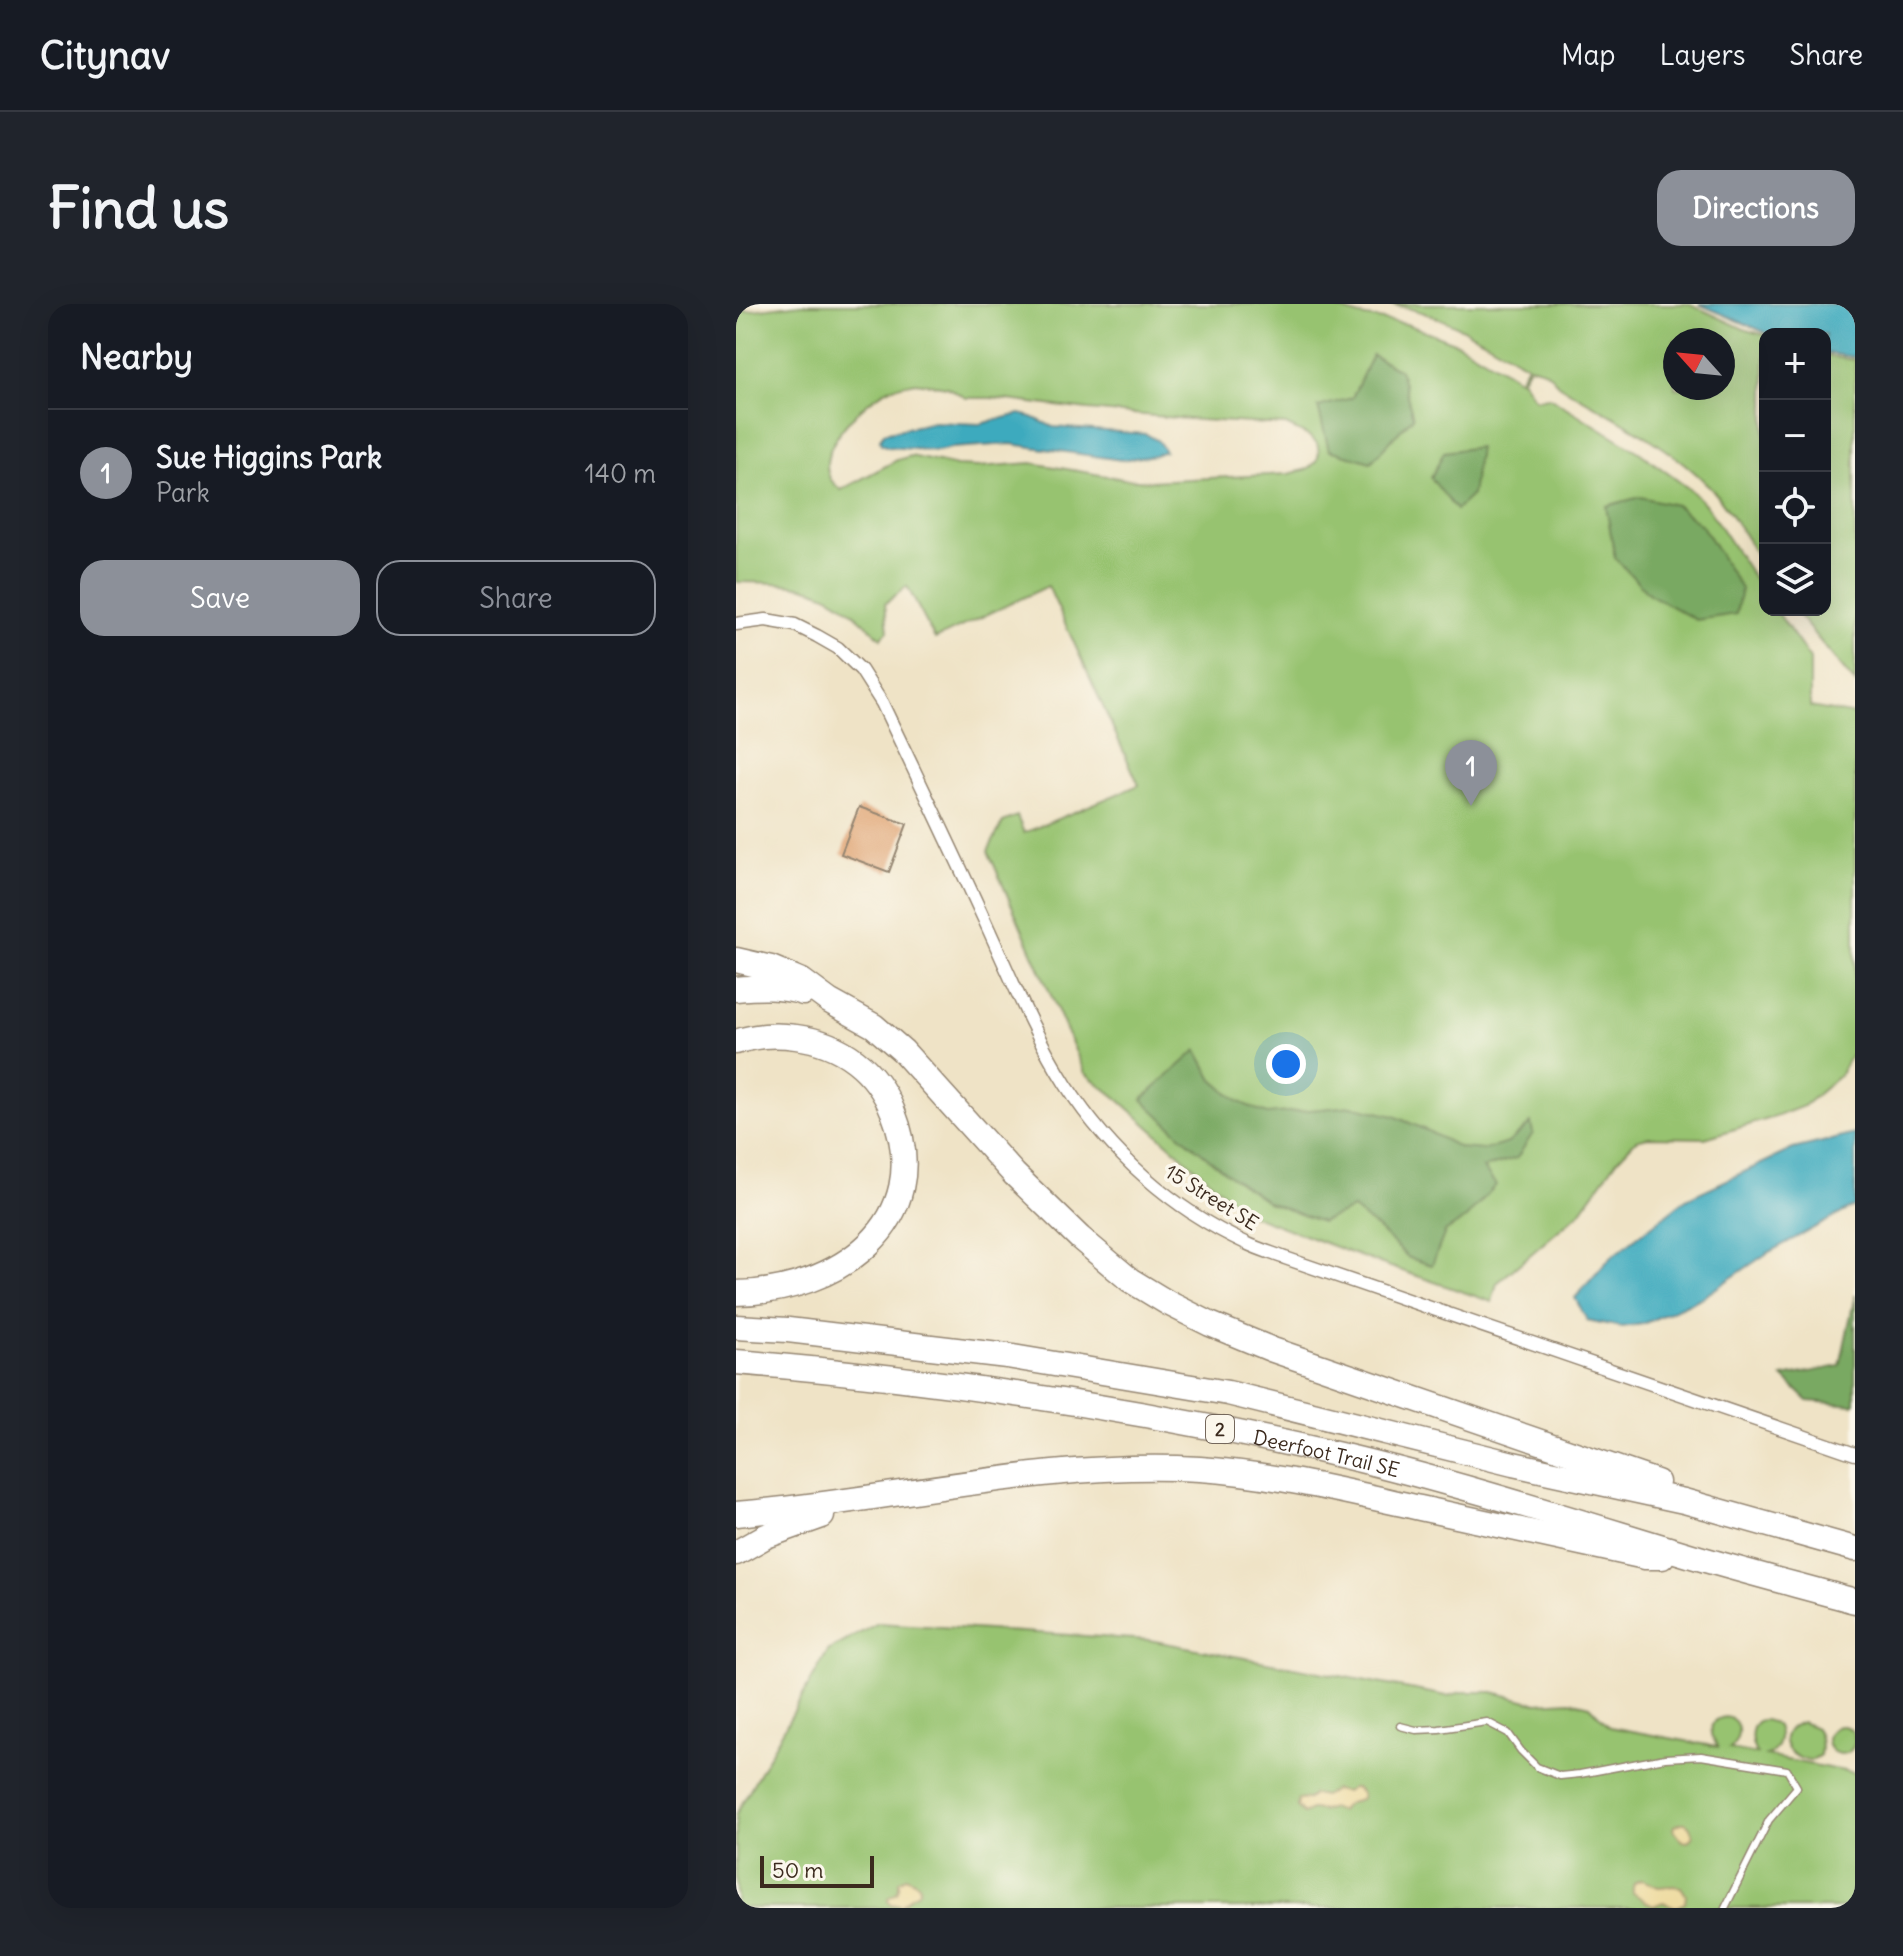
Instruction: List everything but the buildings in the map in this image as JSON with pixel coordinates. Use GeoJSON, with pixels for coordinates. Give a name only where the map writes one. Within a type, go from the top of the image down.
{"type":"FeatureCollection","features":[{"type":"Feature","properties":{"kind":"highway"},"geometry":{"type":"LineString","coordinates":[[736,960],[771,968],[802,981],[829,1001],[874,1026],[903,1051],[1014,1174],[1080,1238],[1130,1280],[1168,1303],[1273,1350],[1659,1483],[1684,1501]]}},
{"type":"Feature","properties":{"kind":"highway"},"geometry":{"type":"LineString","coordinates":[[736,989],[788,989],[829,1001]]}},
{"type":"Feature","properties":{"kind":"highway"},"geometry":{"type":"LineString","coordinates":[[736,1042],[751,1036],[779,1035],[812,1039],[840,1050],[866,1069],[885,1094],[898,1126],[903,1156],[902,1185],[893,1210],[877,1235],[858,1254],[841,1267],[792,1287],[736,1293]]}},
{"type":"Feature","properties":{"kind":"highway","name":"Deerfoot Trail SE"},"geometry":{"type":"LineString","coordinates":[[736,1327],[788,1330],[1007,1356],[1228,1393],[1513,1464],[1684,1501],[1855,1549]]}},
{"type":"Feature","properties":{"kind":"highway","name":"Deerfoot Trail SE"},"geometry":{"type":"LineString","coordinates":[[736,1362],[849,1371],[1008,1391],[1343,1456],[1484,1492],[1692,1556],[1855,1601]]}},
{"type":"Feature","properties":{"kind":"highway"},"geometry":{"type":"LineString","coordinates":[[736,1514],[1067,1472],[1199,1469],[1244,1473],[1339,1490],[1645,1557],[1692,1556]]}},
{"type":"Feature","properties":{"kind":"highway"},"geometry":{"type":"LineString","coordinates":[[736,1553],[780,1530],[896,1493]]}},
{"type":"Feature","properties":{"kind":"street","name":"15 Street SE"},"geometry":{"type":"LineString","coordinates":[[736,624],[766,620],[795,625],[838,648],[861,670],[882,703],[1015,987],[1065,1083],[1112,1145],[1166,1195],[1245,1243],[1855,1454]]}},
{"type":"Feature","properties":{"kind":"lane"},"geometry":{"type":"LineString","coordinates":[[1400,1726],[1416,1730],[1439,1729],[1487,1722],[1508,1733],[1537,1767],[1560,1776],[1665,1758],[1701,1756],[1787,1770],[1797,1787],[1769,1820],[1725,1908]]}},
{"type":"Feature","properties":{"kind":"green space"},"geometry":{"type":"Polygon","coordinates":[[[736,304],[744,305],[745,311],[801,304],[1324,304],[1428,332],[1459,344],[1519,379],[1527,365],[1444,320],[1389,304],[1690,304],[1759,333],[1759,559],[1718,496],[1676,457],[1557,384],[1546,371],[1529,366],[1521,380],[1536,399],[1549,397],[1639,452],[1705,504],[1759,586],[1759,616],[1780,616],[1810,659],[1810,707],[1855,715],[1855,1053],[1839,1076],[1804,1106],[1705,1138],[1648,1137],[1636,1140],[1618,1159],[1580,1212],[1497,1283],[1492,1302],[1246,1213],[1085,1073],[988,851],[1003,822],[1017,816],[1024,833],[1139,785],[1048,586],[935,639],[907,586],[885,604],[888,631],[881,638],[835,599],[808,588],[780,583],[736,582],[736,304]],[[916,382],[894,387],[869,402],[846,424],[830,451],[827,464],[834,483],[841,490],[897,460],[911,456],[956,466],[1032,463],[1150,481],[1288,474],[1308,469],[1317,461],[1319,452],[1317,443],[1309,436],[1286,425],[966,398],[947,387],[916,382]]]}},
{"type":"Feature","properties":{"kind":"green space"},"geometry":{"type":"Polygon","coordinates":[[[1372,355],[1400,370],[1413,417],[1371,462],[1329,450],[1318,407],[1352,398],[1372,355]]]}},
{"type":"Feature","properties":{"kind":"green space"},"geometry":{"type":"Polygon","coordinates":[[[1831,357],[1855,360],[1855,683],[1799,616],[1831,616],[1831,357]]]}},
{"type":"Feature","properties":{"kind":"green space"},"geometry":{"type":"Polygon","coordinates":[[[1479,447],[1472,495],[1456,510],[1431,478],[1444,452],[1479,447]]]}},
{"type":"Feature","properties":{"kind":"green space"},"geometry":{"type":"Polygon","coordinates":[[[1640,497],[1676,505],[1702,526],[1741,589],[1736,614],[1696,620],[1649,594],[1615,558],[1606,506],[1640,497]]]}},
{"type":"Feature","properties":{"kind":"green space"},"geometry":{"type":"Polygon","coordinates":[[[1197,1050],[1213,1080],[1239,1102],[1267,1114],[1352,1106],[1394,1116],[1460,1148],[1484,1150],[1508,1143],[1531,1123],[1533,1133],[1517,1158],[1483,1168],[1496,1185],[1466,1218],[1445,1232],[1432,1265],[1409,1258],[1353,1209],[1321,1222],[1268,1202],[1179,1134],[1142,1099],[1197,1050]]]}},
{"type":"Feature","properties":{"kind":"green space"},"geometry":{"type":"Polygon","coordinates":[[[1855,1295],[1855,1403],[1808,1401],[1783,1377],[1840,1366],[1855,1295]]]}},
{"type":"Feature","properties":{"kind":"green space"},"geometry":{"type":"Polygon","coordinates":[[[878,1623],[1149,1640],[1447,1696],[1462,1692],[1493,1692],[1536,1703],[1570,1701],[1590,1706],[1610,1727],[1718,1747],[1711,1735],[1712,1724],[1726,1717],[1738,1728],[1735,1742],[1729,1749],[1757,1754],[1752,1740],[1754,1726],[1762,1720],[1769,1721],[1777,1726],[1779,1740],[1776,1748],[1766,1756],[1855,1773],[1855,1908],[736,1908],[736,1814],[828,1651],[878,1623]]]}},
{"type":"Feature","properties":{"kind":"green space"},"geometry":{"type":"Polygon","coordinates":[[[1802,1722],[1816,1728],[1820,1738],[1820,1755],[1810,1761],[1793,1754],[1785,1743],[1788,1731],[1802,1722]]]}},
{"type":"Feature","properties":{"kind":"green space"},"geometry":{"type":"Polygon","coordinates":[[[1841,1726],[1851,1730],[1855,1740],[1851,1750],[1841,1754],[1831,1750],[1827,1740],[1831,1730],[1841,1726]]]}},
{"type":"Feature","properties":{"kind":"sand"},"geometry":{"type":"Polygon","coordinates":[[[1352,1788],[1362,1794],[1362,1798],[1347,1804],[1340,1811],[1313,1809],[1303,1814],[1297,1807],[1298,1800],[1308,1799],[1313,1794],[1324,1796],[1334,1790],[1345,1792],[1352,1788]]]}},
{"type":"Feature","properties":{"kind":"sand"},"geometry":{"type":"Polygon","coordinates":[[[1681,1823],[1690,1827],[1693,1836],[1688,1842],[1682,1841],[1673,1829],[1681,1823]]]}},
{"type":"Feature","properties":{"kind":"sand"},"geometry":{"type":"Polygon","coordinates":[[[906,1877],[918,1883],[918,1892],[901,1906],[892,1905],[888,1898],[897,1893],[899,1881],[906,1877]]]}},
{"type":"Feature","properties":{"kind":"sand"},"geometry":{"type":"Polygon","coordinates":[[[1642,1880],[1658,1887],[1681,1887],[1686,1895],[1685,1903],[1676,1907],[1663,1902],[1653,1906],[1633,1893],[1634,1884],[1642,1880]]]}},
{"type":"Feature","properties":{"kind":"water"},"geometry":{"type":"Polygon","coordinates":[[[1699,304],[1855,304],[1855,357],[1831,354],[1831,328],[1759,330],[1699,304]]]}},
{"type":"Feature","properties":{"kind":"water"},"geometry":{"type":"Polygon","coordinates":[[[1020,414],[1053,427],[1146,434],[1158,441],[1165,451],[1121,460],[1011,444],[938,451],[888,447],[881,444],[880,439],[884,433],[934,422],[980,424],[1020,414]]]}},
{"type":"Feature","properties":{"kind":"water"},"geometry":{"type":"Polygon","coordinates":[[[1855,1134],[1855,1206],[1769,1252],[1703,1297],[1643,1324],[1621,1327],[1587,1320],[1575,1298],[1610,1258],[1686,1199],[1793,1149],[1855,1134]]]}},
{"type":"Feature","properties":{"kind":"place","name":"Sue Higgins Park"},"geometry":{"type":"Point","coordinates":[1471,806]}}]}
